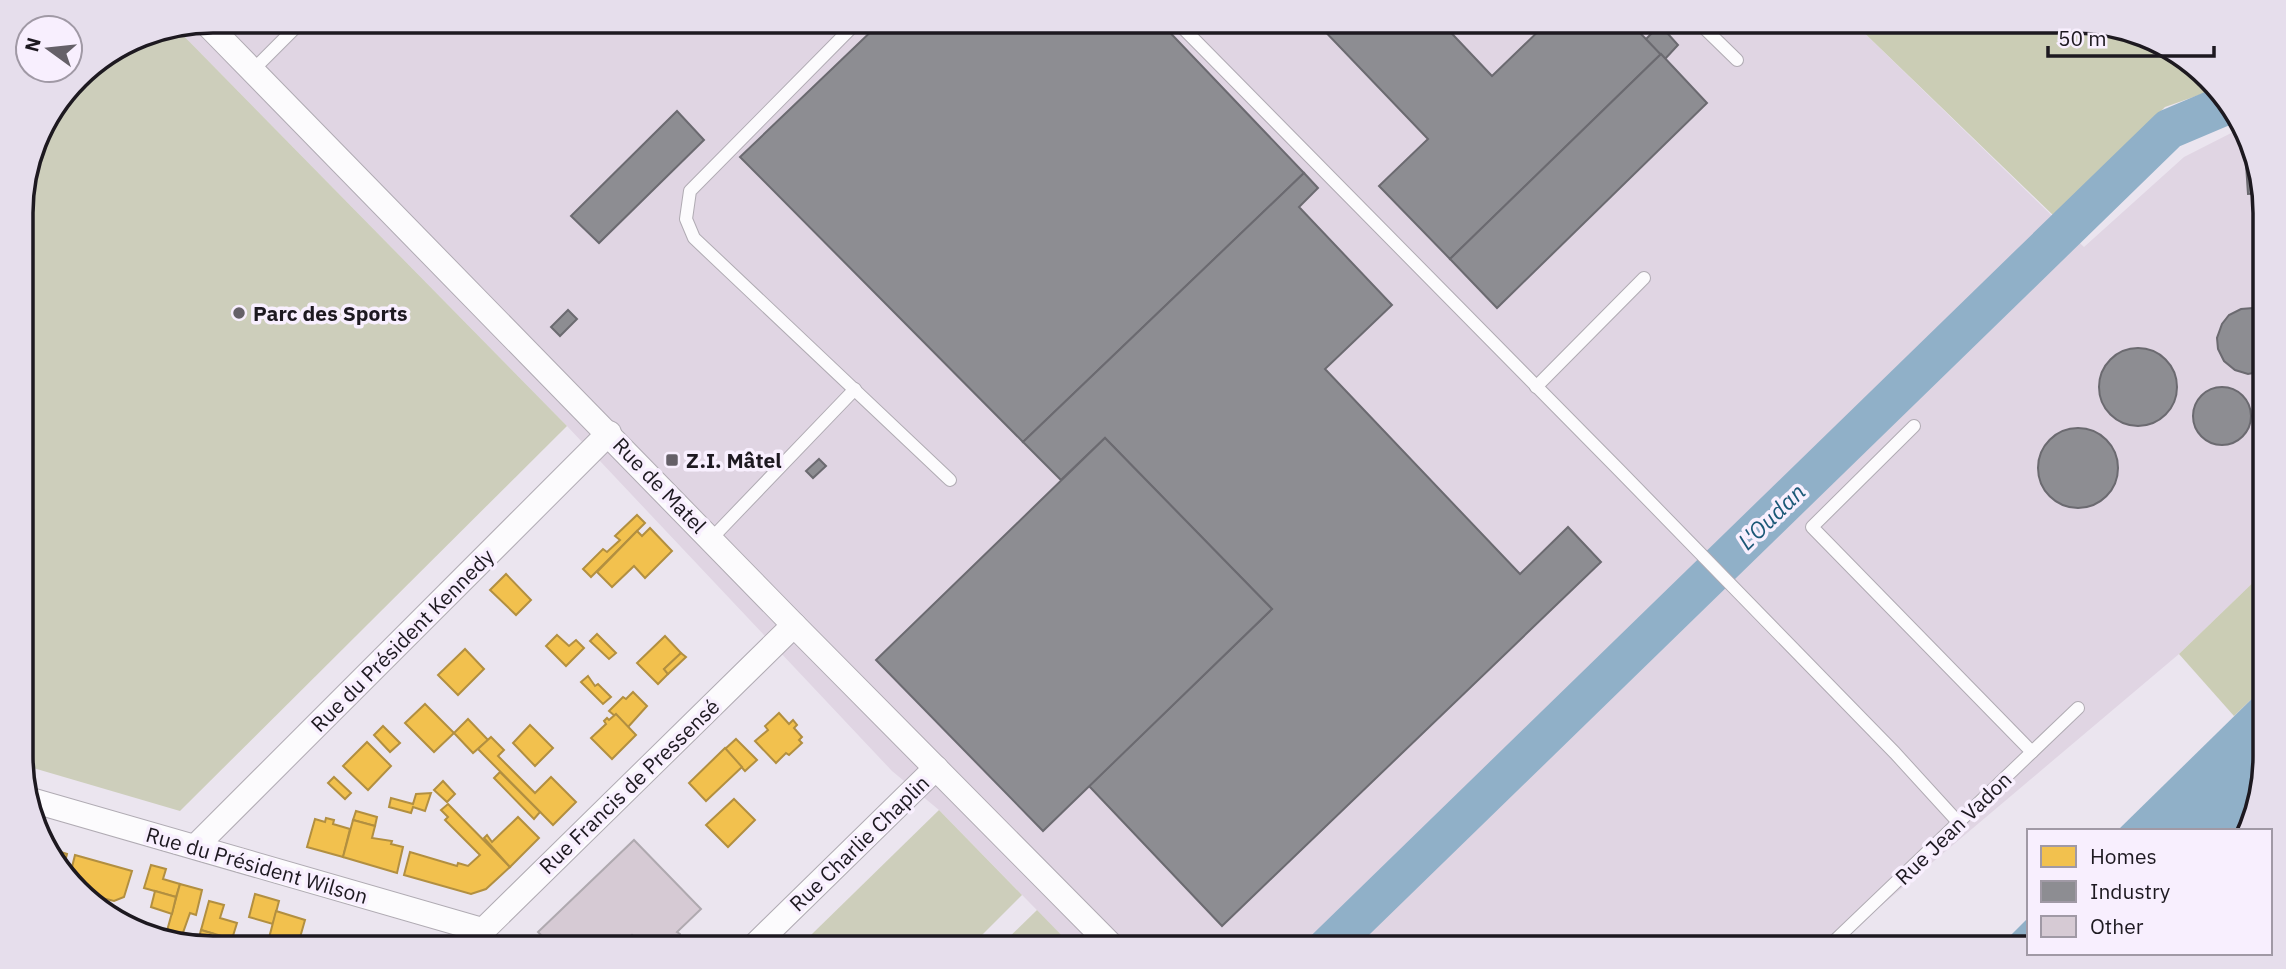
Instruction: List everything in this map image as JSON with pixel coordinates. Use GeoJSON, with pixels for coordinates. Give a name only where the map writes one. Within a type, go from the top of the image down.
{"type":"FeatureCollection","features":[{"type":"Feature","properties":{"kind":"street","name":"Rue de Matel"},"geometry":{"type":"LineString","coordinates":[[216,33],[1102,936]]}},
{"type":"Feature","properties":{"kind":"street","name":"Rue du Président Kennedy"},"geometry":{"type":"LineString","coordinates":[[196,846],[609,433]]}},
{"type":"Feature","properties":{"kind":"street","name":"Rue Francis de Pressensé"},"geometry":{"type":"LineString","coordinates":[[476,936],[794,625]]}},
{"type":"Feature","properties":{"kind":"street","name":"Rue Charlie Chaplin"},"geometry":{"type":"LineString","coordinates":[[764,936],[936,768]]}},
{"type":"Feature","properties":{"kind":"street","name":"Rue du Président Wilson"},"geometry":{"type":"LineString","coordinates":[[39,802],[482,930]]}},
{"type":"Feature","properties":{"kind":"lane"},"geometry":{"type":"LineString","coordinates":[[253,70],[290,33]]}},
{"type":"Feature","properties":{"kind":"lane"},"geometry":{"type":"LineString","coordinates":[[847,33],[690,191],[686,219],[694,237],[950,480]]}},
{"type":"Feature","properties":{"kind":"lane"},"geometry":{"type":"LineString","coordinates":[[1187,33],[1895,753],[1958,822]]}},
{"type":"Feature","properties":{"kind":"lane"},"geometry":{"type":"LineString","coordinates":[[1709,33],[1737,60]]}},
{"type":"Feature","properties":{"kind":"lane"},"geometry":{"type":"LineString","coordinates":[[1536,387],[1644,278]]}},
{"type":"Feature","properties":{"kind":"lane"},"geometry":{"type":"LineString","coordinates":[[712,538],[855,389]]}},
{"type":"Feature","properties":{"kind":"lane"},"geometry":{"type":"LineString","coordinates":[[1914,426],[1812,527],[2032,752]]}},
{"type":"Feature","properties":{"kind":"lane","name":"Rue Jean Vadon"},"geometry":{"type":"LineString","coordinates":[[1840,935],[2078,708]]}},
{"type":"Feature","properties":{"kind":"shaded area"},"geometry":{"type":"Polygon","coordinates":[[[214,33],[1864,33],[2084,247],[2184,157],[2233,132],[2247,167],[2251,190],[2253,583],[2179,654],[1846,935],[1062,936],[939,810],[892,771],[567,426],[184,36],[214,33]]]}},
{"type":"Feature","properties":{"kind":"green space"},"geometry":{"type":"Polygon","coordinates":[[[1864,33],[2072,33],[2107,37],[2141,47],[2162,57],[2200,86],[2206,93],[2165,107],[2055,217],[1864,33]]]}},
{"type":"Feature","properties":{"kind":"green space","name":"Parc des Sports"},"geometry":{"type":"Polygon","coordinates":[[[184,36],[567,426],[180,811],[34,768],[35,190],[39,167],[57,123],[86,86],[123,57],[167,39],[184,36]]]}},
{"type":"Feature","properties":{"kind":"green space"},"geometry":{"type":"Polygon","coordinates":[[[2253,583],[2253,698],[2234,716],[2179,654],[2253,583]]]}},
{"type":"Feature","properties":{"kind":"green space"},"geometry":{"type":"Polygon","coordinates":[[[939,810],[1022,895],[981,936],[811,935],[939,810]]]}},
{"type":"Feature","properties":{"kind":"green space"},"geometry":{"type":"Polygon","coordinates":[[[1037,910],[1062,936],[1011,936],[1037,910]]]}},
{"type":"Feature","properties":{"kind":"water"},"geometry":{"type":"Polygon","coordinates":[[[2253,698],[2252,767],[2249,790],[2237,829],[2119,829],[2253,698]]]}},
{"type":"Feature","properties":{"kind":"water"},"geometry":{"type":"Polygon","coordinates":[[[2027,919],[2027,935],[2011,935],[2027,919]]]}},
{"type":"Feature","properties":{"kind":"building: Homes"},"geometry":{"type":"Polygon","coordinates":[[[637,515],[645,523],[591,577],[583,569],[603,549],[607,552],[620,540],[615,536],[637,515]]]}},
{"type":"Feature","properties":{"kind":"building: Homes"},"geometry":{"type":"Polygon","coordinates":[[[650,528],[672,551],[645,578],[634,566],[612,587],[597,572],[637,531],[642,536],[650,528]]]}},
{"type":"Feature","properties":{"kind":"building: Homes"},"geometry":{"type":"Polygon","coordinates":[[[506,574],[531,600],[516,615],[490,590],[506,574]]]}},
{"type":"Feature","properties":{"kind":"building: Homes"},"geometry":{"type":"Polygon","coordinates":[[[597,634],[616,653],[609,659],[590,641],[597,634]]]}},
{"type":"Feature","properties":{"kind":"building: Homes"},"geometry":{"type":"Polygon","coordinates":[[[557,635],[569,646],[576,640],[584,648],[566,666],[546,646],[557,635]]]}},
{"type":"Feature","properties":{"kind":"building: Homes"},"geometry":{"type":"Polygon","coordinates":[[[665,636],[681,653],[664,669],[668,674],[658,684],[637,663],[665,636]]]}},
{"type":"Feature","properties":{"kind":"building: Homes"},"geometry":{"type":"Polygon","coordinates":[[[465,649],[484,669],[458,695],[438,675],[465,649]]]}},
{"type":"Feature","properties":{"kind":"building: Homes"},"geometry":{"type":"Polygon","coordinates":[[[681,653],[686,657],[668,674],[664,669],[681,653]]]}},
{"type":"Feature","properties":{"kind":"building: Homes"},"geometry":{"type":"Polygon","coordinates":[[[588,676],[595,686],[598,684],[611,697],[603,704],[581,682],[588,676]]]}},
{"type":"Feature","properties":{"kind":"building: Homes"},"geometry":{"type":"Polygon","coordinates":[[[633,692],[647,706],[628,727],[609,711],[623,697],[626,699],[633,692]]]}},
{"type":"Feature","properties":{"kind":"building: Homes"},"geometry":{"type":"Polygon","coordinates":[[[425,704],[454,733],[434,752],[405,723],[425,704]]]}},
{"type":"Feature","properties":{"kind":"building: Homes"},"geometry":{"type":"Polygon","coordinates":[[[779,713],[789,724],[793,720],[797,725],[794,728],[802,737],[799,740],[802,743],[776,763],[755,741],[768,730],[765,726],[779,713]]]}},
{"type":"Feature","properties":{"kind":"building: Homes"},"geometry":{"type":"Polygon","coordinates":[[[616,714],[636,735],[612,759],[591,738],[606,724],[604,721],[607,718],[609,720],[616,714]]]}},
{"type":"Feature","properties":{"kind":"building: Homes"},"geometry":{"type":"Polygon","coordinates":[[[468,719],[488,740],[473,753],[454,733],[468,719]]]}},
{"type":"Feature","properties":{"kind":"building: Homes"},"geometry":{"type":"Polygon","coordinates":[[[530,725],[553,748],[535,766],[513,743],[530,725]]]}},
{"type":"Feature","properties":{"kind":"building: Homes"},"geometry":{"type":"Polygon","coordinates":[[[383,726],[400,743],[390,752],[374,735],[383,726]]]}},
{"type":"Feature","properties":{"kind":"building: Homes"},"geometry":{"type":"Polygon","coordinates":[[[491,737],[504,750],[498,756],[535,793],[551,777],[576,802],[553,825],[478,749],[491,737]]]}},
{"type":"Feature","properties":{"kind":"building: Homes"},"geometry":{"type":"Polygon","coordinates":[[[736,739],[757,760],[745,771],[725,749],[736,739]]]}},
{"type":"Feature","properties":{"kind":"building: Homes"},"geometry":{"type":"Polygon","coordinates":[[[367,742],[391,766],[368,790],[343,766],[367,742]]]}},
{"type":"Feature","properties":{"kind":"building: Homes"},"geometry":{"type":"Polygon","coordinates":[[[725,748],[742,767],[706,801],[689,783],[725,748]]]}},
{"type":"Feature","properties":{"kind":"building: Homes"},"geometry":{"type":"Polygon","coordinates":[[[500,772],[540,812],[534,819],[494,778],[500,772]]]}},
{"type":"Feature","properties":{"kind":"building: Homes"},"geometry":{"type":"Polygon","coordinates":[[[334,777],[351,793],[345,799],[328,783],[334,777]]]}},
{"type":"Feature","properties":{"kind":"building: Homes"},"geometry":{"type":"Polygon","coordinates":[[[443,781],[455,794],[447,802],[434,790],[443,781]]]}},
{"type":"Feature","properties":{"kind":"building: Homes"},"geometry":{"type":"Polygon","coordinates":[[[431,793],[425,811],[413,807],[411,813],[389,807],[391,798],[413,804],[416,794],[431,793]]]}},
{"type":"Feature","properties":{"kind":"building: Homes"},"geometry":{"type":"Polygon","coordinates":[[[734,799],[755,820],[728,847],[706,825],[734,799]]]}},
{"type":"Feature","properties":{"kind":"building: Homes"},"geometry":{"type":"Polygon","coordinates":[[[448,804],[510,867],[486,889],[471,894],[404,875],[410,852],[457,866],[458,863],[468,866],[480,855],[445,820],[448,817],[441,810],[448,804]]]}},
{"type":"Feature","properties":{"kind":"building: Homes"},"geometry":{"type":"Polygon","coordinates":[[[356,811],[377,817],[375,826],[353,820],[356,811]]]}},
{"type":"Feature","properties":{"kind":"building: Homes"},"geometry":{"type":"Polygon","coordinates":[[[518,817],[539,838],[510,867],[484,838],[487,835],[492,842],[518,817]]]}},
{"type":"Feature","properties":{"kind":"building: Homes"},"geometry":{"type":"Polygon","coordinates":[[[326,818],[334,820],[333,824],[350,829],[343,857],[307,847],[315,819],[325,822],[326,818]]]}},
{"type":"Feature","properties":{"kind":"building: Homes"},"geometry":{"type":"Polygon","coordinates":[[[353,820],[375,826],[372,838],[392,841],[391,844],[403,847],[397,873],[343,857],[353,820]]]}},
{"type":"Feature","properties":{"kind":"building: Homes"},"geometry":{"type":"Polygon","coordinates":[[[75,855],[132,871],[124,897],[114,901],[106,899],[86,883],[72,866],[75,855]]]}},
{"type":"Feature","properties":{"kind":"building: Homes"},"geometry":{"type":"Polygon","coordinates":[[[151,865],[166,869],[163,879],[180,884],[176,897],[144,888],[151,865]]]}},
{"type":"Feature","properties":{"kind":"building: Homes"},"geometry":{"type":"Polygon","coordinates":[[[180,884],[202,890],[196,915],[190,913],[183,933],[167,930],[180,884]]]}},
{"type":"Feature","properties":{"kind":"building: Homes"},"geometry":{"type":"Polygon","coordinates":[[[155,891],[176,897],[172,914],[151,907],[155,891]]]}},
{"type":"Feature","properties":{"kind":"building: Homes"},"geometry":{"type":"Polygon","coordinates":[[[255,894],[279,901],[273,924],[249,917],[255,894]]]}},
{"type":"Feature","properties":{"kind":"building: Homes"},"geometry":{"type":"Polygon","coordinates":[[[209,901],[224,905],[220,918],[237,923],[233,936],[201,930],[209,901]]]}},
{"type":"Feature","properties":{"kind":"building: Homes"},"geometry":{"type":"Polygon","coordinates":[[[276,911],[305,920],[300,936],[270,936],[276,911]]]}},
{"type":"Feature","properties":{"kind":"building: Homes"},"geometry":{"type":"Polygon","coordinates":[[[201,930],[214,934],[213,936],[200,935],[201,930]]]}},
{"type":"Feature","properties":{"kind":"building: Industry"},"geometry":{"type":"Polygon","coordinates":[[[869,33],[1170,33],[1304,173],[1023,442],[740,157],[869,33]]]}},
{"type":"Feature","properties":{"kind":"building: Industry"},"geometry":{"type":"Polygon","coordinates":[[[1326,33],[1451,33],[1492,76],[1537,33],[1640,33],[1661,54],[1450,259],[1379,186],[1428,139],[1326,33]]]}},
{"type":"Feature","properties":{"kind":"building: Industry"},"geometry":{"type":"Polygon","coordinates":[[[1652,33],[1667,33],[1678,45],[1665,59],[1646,39],[1652,33]]]}},
{"type":"Feature","properties":{"kind":"building: Industry"},"geometry":{"type":"Polygon","coordinates":[[[1661,54],[1707,103],[1497,308],[1450,259],[1661,54]]]}},
{"type":"Feature","properties":{"kind":"building: Industry"},"geometry":{"type":"Polygon","coordinates":[[[677,111],[704,140],[599,243],[571,216],[677,111]]]}},
{"type":"Feature","properties":{"kind":"building: Industry"},"geometry":{"type":"Polygon","coordinates":[[[2246,164],[2251,194],[2248,194],[2246,164]]]}},
{"type":"Feature","properties":{"kind":"building: Industry"},"geometry":{"type":"Polygon","coordinates":[[[1304,173],[1318,188],[1299,207],[1392,305],[1325,369],[1520,574],[1568,527],[1601,562],[1222,926],[1089,786],[1272,609],[1105,438],[1061,480],[1023,442],[1304,173]]]}},
{"type":"Feature","properties":{"kind":"building: Industry"},"geometry":{"type":"Polygon","coordinates":[[[2253,308],[2253,373],[2248,374],[2235,370],[2224,361],[2218,349],[2217,338],[2222,324],[2229,315],[2241,309],[2253,308]]]}},
{"type":"Feature","properties":{"kind":"building: Industry"},"geometry":{"type":"Polygon","coordinates":[[[568,310],[577,319],[560,336],[551,327],[568,310]]]}},
{"type":"Feature","properties":{"kind":"building: Industry"},"geometry":{"type":"Polygon","coordinates":[[[2130,348],[2146,348],[2160,354],[2171,365],[2177,379],[2177,395],[2171,409],[2160,420],[2146,426],[2130,426],[2116,420],[2105,409],[2099,395],[2099,379],[2105,365],[2116,354],[2130,348]]]}},
{"type":"Feature","properties":{"kind":"building: Industry"},"geometry":{"type":"Polygon","coordinates":[[[2216,387],[2228,387],[2243,395],[2251,410],[2251,422],[2243,437],[2228,445],[2216,445],[2201,437],[2193,422],[2193,410],[2201,395],[2216,387]]]}},
{"type":"Feature","properties":{"kind":"building: Industry"},"geometry":{"type":"Polygon","coordinates":[[[2078,428],[2093,431],[2106,440],[2115,453],[2118,468],[2115,483],[2106,496],[2093,505],[2078,508],[2063,505],[2050,496],[2041,483],[2038,468],[2041,453],[2050,440],[2063,431],[2078,428]]]}},
{"type":"Feature","properties":{"kind":"building: Industry"},"geometry":{"type":"Polygon","coordinates":[[[1105,438],[1272,609],[1043,831],[876,660],[1105,438]]]}},
{"type":"Feature","properties":{"kind":"building: Industry"},"geometry":{"type":"Polygon","coordinates":[[[819,459],[826,466],[813,478],[806,471],[819,459]]]}},
{"type":"Feature","properties":{"kind":"building: Other"},"geometry":{"type":"Polygon","coordinates":[[[634,840],[701,909],[677,932],[680,936],[542,936],[538,932],[634,840]]]}},
{"type":"Feature","properties":{"kind":"waterway","name":"L'Oudan"},"geometry":{"type":"LineString","coordinates":[[1340,935],[2169,129],[2218,108]]}},
{"type":"Feature","properties":{"kind":"place","name":"Parc des Sports"},"geometry":{"type":"Point","coordinates":[239,313]}},
{"type":"Feature","properties":{"kind":"place","name":"Z.I. Mâtel"},"geometry":{"type":"Point","coordinates":[672,460]}}]}
